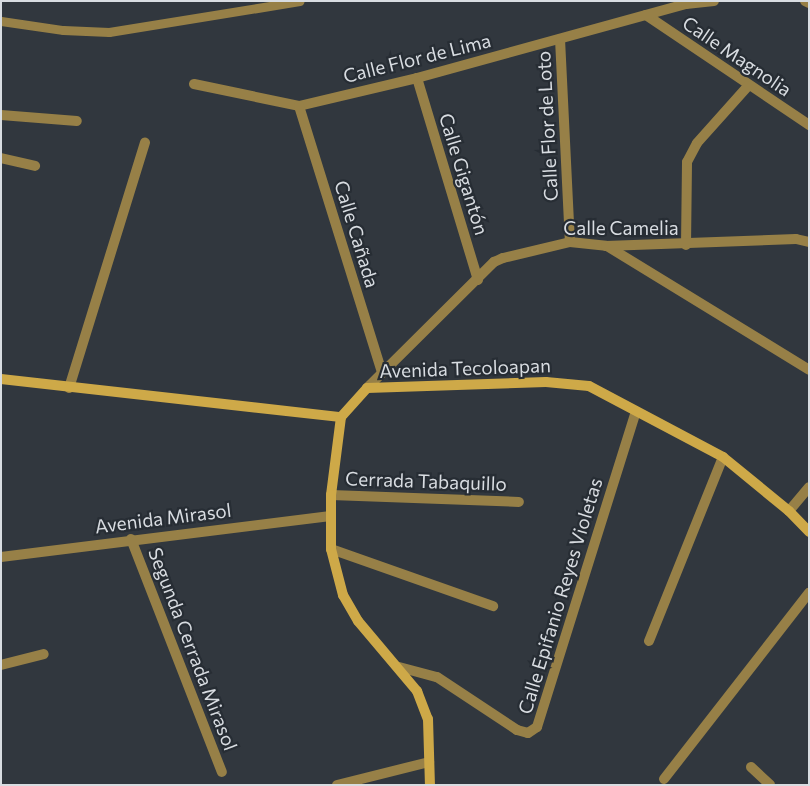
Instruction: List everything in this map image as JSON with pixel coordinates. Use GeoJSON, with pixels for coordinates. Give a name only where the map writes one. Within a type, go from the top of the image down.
{"type":"FeatureCollection","features":[{"type":"Feature","properties":{"kind":"street"},"geometry":{"type":"LineString","coordinates":[[646,15],[686,4],[714,1]]}},
{"type":"Feature","properties":{"kind":"street"},"geometry":{"type":"LineString","coordinates":[[805,1],[809,4]]}},
{"type":"Feature","properties":{"kind":"street","name":"Calle Flor de Lima"},"geometry":{"type":"LineString","coordinates":[[194,84],[299,106],[417,78],[646,15]]}},
{"type":"Feature","properties":{"kind":"street","name":"Calle Magnolia"},"geometry":{"type":"LineString","coordinates":[[646,15],[748,86],[809,124]]}},
{"type":"Feature","properties":{"kind":"street","name":"Calle Flor de Loto"},"geometry":{"type":"LineString","coordinates":[[560,39],[570,242]]}},
{"type":"Feature","properties":{"kind":"street","name":"Calle Gigantón"},"geometry":{"type":"LineString","coordinates":[[417,78],[478,280]]}},
{"type":"Feature","properties":{"kind":"street"},"geometry":{"type":"LineString","coordinates":[[686,245],[687,162],[697,143],[748,86]]}},
{"type":"Feature","properties":{"kind":"street","name":"Calle Cañada"},"geometry":{"type":"LineString","coordinates":[[299,106],[382,372]]}},
{"type":"Feature","properties":{"kind":"street"},"geometry":{"type":"LineString","coordinates":[[1,115],[77,121]]}},
{"type":"Feature","properties":{"kind":"street"},"geometry":{"type":"LineString","coordinates":[[69,388],[145,142]]}},
{"type":"Feature","properties":{"kind":"street"},"geometry":{"type":"LineString","coordinates":[[1,158],[35,166]]}},
{"type":"Feature","properties":{"kind":"street","name":"Calle Camelia"},"geometry":{"type":"LineString","coordinates":[[367,388],[478,280],[494,262],[503,258],[570,242],[606,246],[686,245],[796,239],[809,242]]}},
{"type":"Feature","properties":{"kind":"street"},"geometry":{"type":"LineString","coordinates":[[606,246],[809,370]]}},
{"type":"Feature","properties":{"kind":"street"},"geometry":{"type":"LineString","coordinates":[[1,379],[341,418],[331,495],[331,549],[343,595],[358,621],[399,667],[417,691],[428,719],[430,785]]}},
{"type":"Feature","properties":{"kind":"street","name":"Avenida Tecoloapan"},"geometry":{"type":"LineString","coordinates":[[341,418],[367,388],[546,382],[589,386],[723,457],[789,511],[809,532]]}},
{"type":"Feature","properties":{"kind":"street","name":"Calle Epifanio Reyes Violetas"},"geometry":{"type":"LineString","coordinates":[[399,667],[437,677],[517,730],[528,733],[537,727],[636,411]]}},
{"type":"Feature","properties":{"kind":"street"},"geometry":{"type":"LineString","coordinates":[[648,641],[723,457]]}},
{"type":"Feature","properties":{"kind":"street"},"geometry":{"type":"LineString","coordinates":[[789,511],[809,487]]}},
{"type":"Feature","properties":{"kind":"street","name":"Cerrada Tabaquillo"},"geometry":{"type":"LineString","coordinates":[[331,495],[519,502]]}},
{"type":"Feature","properties":{"kind":"street","name":"Avenida Mirasol"},"geometry":{"type":"LineString","coordinates":[[1,557],[131,539],[330,516]]}},
{"type":"Feature","properties":{"kind":"street","name":"Segunda Cerrada Mirasol"},"geometry":{"type":"LineString","coordinates":[[131,539],[222,772]]}},
{"type":"Feature","properties":{"kind":"street"},"geometry":{"type":"LineString","coordinates":[[331,549],[493,606]]}},
{"type":"Feature","properties":{"kind":"street"},"geometry":{"type":"LineString","coordinates":[[664,779],[809,593]]}},
{"type":"Feature","properties":{"kind":"street"},"geometry":{"type":"LineString","coordinates":[[1,665],[44,654]]}},
{"type":"Feature","properties":{"kind":"street"},"geometry":{"type":"LineString","coordinates":[[337,785],[429,762]]}},
{"type":"Feature","properties":{"kind":"street"},"geometry":{"type":"LineString","coordinates":[[751,767],[770,785]]}},
{"type":"Feature","properties":{"kind":"lane"},"geometry":{"type":"LineString","coordinates":[[1,21],[63,30],[109,32],[300,1]]}}]}
